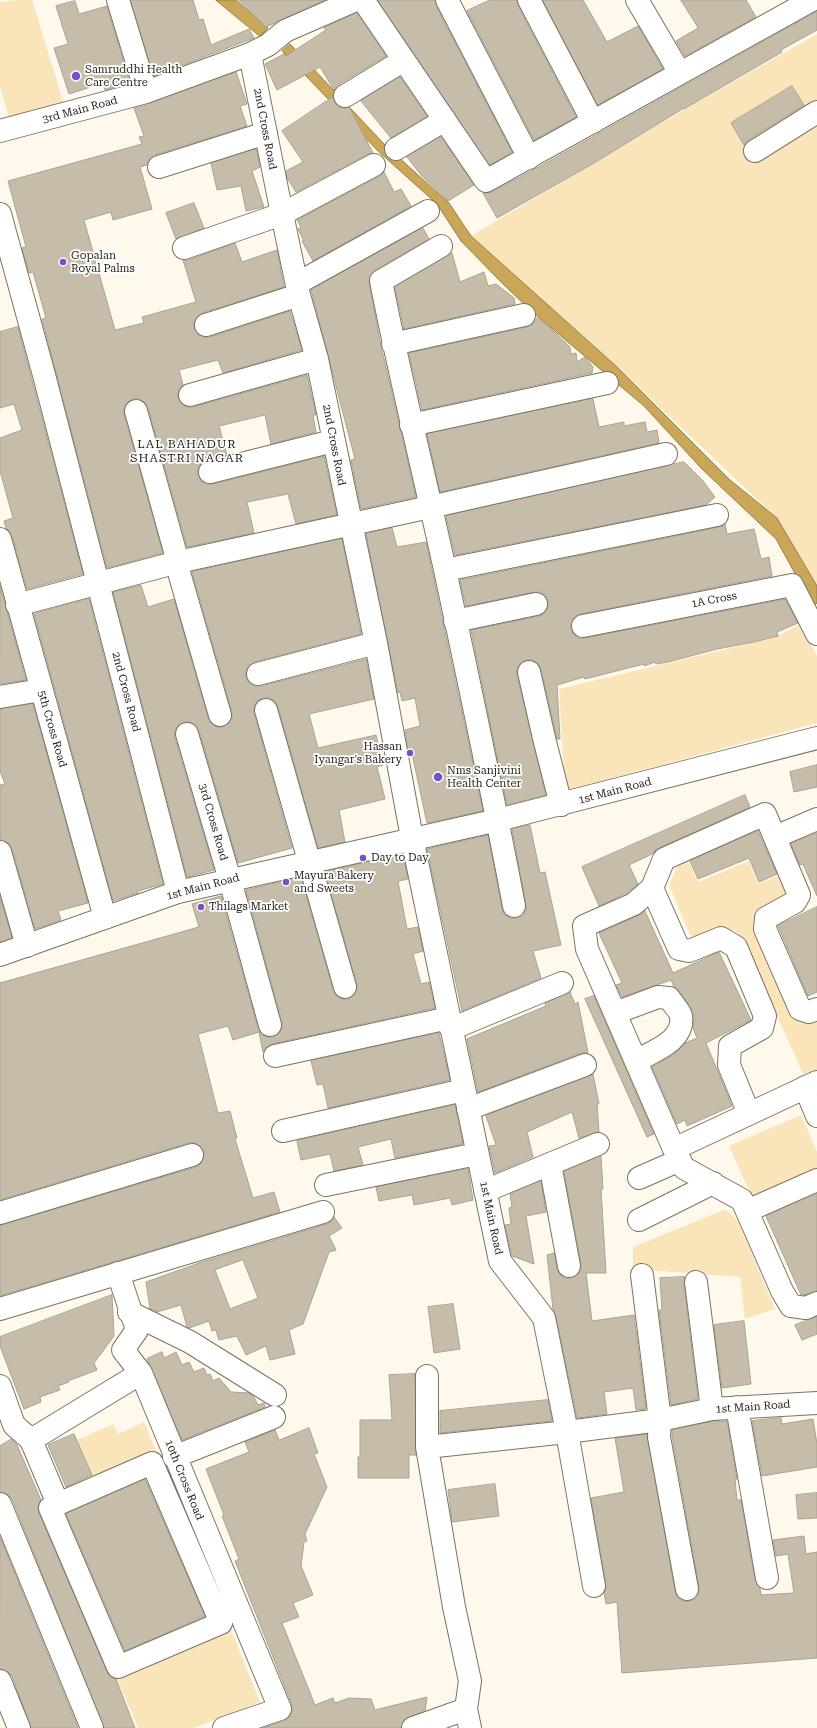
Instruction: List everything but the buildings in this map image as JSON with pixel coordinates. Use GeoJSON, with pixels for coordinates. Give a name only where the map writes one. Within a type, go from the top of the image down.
{"type":"FeatureCollection","features":[{"type":"Feature","properties":{"kind":"street"},"geometry":{"type":"LineString","coordinates":[[118,0],[146,92]]}},
{"type":"Feature","properties":{"kind":"street"},"geometry":{"type":"LineString","coordinates":[[363,0],[486,182],[812,0]]}},
{"type":"Feature","properties":{"kind":"street"},"geometry":{"type":"LineString","coordinates":[[447,0],[528,158]]}},
{"type":"Feature","properties":{"kind":"street"},"geometry":{"type":"LineString","coordinates":[[528,0],[594,122]]}},
{"type":"Feature","properties":{"kind":"street"},"geometry":{"type":"LineString","coordinates":[[637,0],[680,73]]}},
{"type":"Feature","properties":{"kind":"street","name":"3rd Main Road"},"geometry":{"type":"LineString","coordinates":[[0,131],[146,92],[259,49],[285,31],[346,2]]}},
{"type":"Feature","properties":{"kind":"street","name":"2nd Cross Road"},"geometry":{"type":"LineString","coordinates":[[259,49],[266,132],[282,214],[317,359],[350,524],[376,643],[412,838]]}},
{"type":"Feature","properties":{"kind":"street"},"geometry":{"type":"LineString","coordinates":[[345,96],[404,60]]}},
{"type":"Feature","properties":{"kind":"street"},"geometry":{"type":"LineString","coordinates":[[755,151],[817,112]]}},
{"type":"Feature","properties":{"kind":"street"},"geometry":{"type":"LineString","coordinates":[[396,149],[445,120]]}},
{"type":"Feature","properties":{"kind":"street"},"geometry":{"type":"LineString","coordinates":[[158,167],[266,132]]}},
{"type":"Feature","properties":{"kind":"street"},"geometry":{"type":"LineString","coordinates":[[184,248],[282,214],[374,165]]}},
{"type":"Feature","properties":{"kind":"street"},"geometry":{"type":"LineString","coordinates":[[206,325],[299,289],[428,211]]}},
{"type":"Feature","properties":{"kind":"street","name":"2nd Cross Road"},"geometry":{"type":"LineString","coordinates":[[0,214],[44,374],[178,892]]}},
{"type":"Feature","properties":{"kind":"street"},"geometry":{"type":"LineString","coordinates":[[441,246],[380,281],[411,425],[445,570],[498,820],[514,906]]}},
{"type":"Feature","properties":{"kind":"street"},"geometry":{"type":"LineString","coordinates":[[393,344],[524,315]]}},
{"type":"Feature","properties":{"kind":"street"},"geometry":{"type":"LineString","coordinates":[[190,395],[317,359]]}},
{"type":"Feature","properties":{"kind":"street"},"geometry":{"type":"LineString","coordinates":[[411,425],[607,384]]}},
{"type":"Feature","properties":{"kind":"street"},"geometry":{"type":"LineString","coordinates":[[136,411],[220,715]]}},
{"type":"Feature","properties":{"kind":"street"},"geometry":{"type":"LineString","coordinates":[[210,472],[334,441]]}},
{"type":"Feature","properties":{"kind":"street"},"geometry":{"type":"LineString","coordinates":[[17,605],[177,562],[666,454]]}},
{"type":"Feature","properties":{"kind":"street"},"geometry":{"type":"LineString","coordinates":[[445,570],[716,515]]}},
{"type":"Feature","properties":{"kind":"street","name":"5th Cross Road"},"geometry":{"type":"LineString","coordinates":[[0,539],[17,605],[105,918]]}},
{"type":"Feature","properties":{"kind":"street","name":"1A Cross"},"geometry":{"type":"LineString","coordinates":[[583,626],[792,586],[817,634]]}},
{"type":"Feature","properties":{"kind":"street"},"geometry":{"type":"LineString","coordinates":[[455,621],[536,604]]}},
{"type":"Feature","properties":{"kind":"street"},"geometry":{"type":"LineString","coordinates":[[258,674],[376,643]]}},
{"type":"Feature","properties":{"kind":"street"},"geometry":{"type":"LineString","coordinates":[[529,672],[561,804]]}},
{"type":"Feature","properties":{"kind":"street"},"geometry":{"type":"LineString","coordinates":[[0,697],[41,690]]}},
{"type":"Feature","properties":{"kind":"street"},"geometry":{"type":"LineString","coordinates":[[266,710],[345,987]]}},
{"type":"Feature","properties":{"kind":"street","name":"3rd Cross Road"},"geometry":{"type":"LineString","coordinates":[[187,734],[230,880],[270,1025]]}},
{"type":"Feature","properties":{"kind":"street","name":"1st Main Road"},"geometry":{"type":"LineString","coordinates":[[0,955],[178,892],[412,838],[498,820],[817,738]]}},
{"type":"Feature","properties":{"kind":"street"},"geometry":{"type":"LineString","coordinates":[[817,1010],[809,1012],[800,1009],[765,929],[766,918],[795,902],[799,895],[765,814],[664,859],[652,888],[634,904],[584,926],[587,948],[684,1168],[742,1200],[782,1291],[791,1306],[806,1308],[817,1303]]}},
{"type":"Feature","properties":{"kind":"street"},"geometry":{"type":"LineString","coordinates":[[775,837],[817,818]]}},
{"type":"Feature","properties":{"kind":"street","name":"1st Main Road"},"geometry":{"type":"LineString","coordinates":[[412,838],[500,1261],[544,1318],[567,1432],[660,1420],[712,1409],[817,1403]]}},
{"type":"Feature","properties":{"kind":"street"},"geometry":{"type":"LineString","coordinates":[[0,852],[28,946]]}},
{"type":"Feature","properties":{"kind":"street"},"geometry":{"type":"LineString","coordinates":[[652,888],[679,949],[689,951],[721,938],[736,947],[765,1016],[762,1028],[730,1046],[729,1065],[749,1114]]}},
{"type":"Feature","properties":{"kind":"street"},"geometry":{"type":"LineString","coordinates":[[275,1056],[450,1024],[562,983]]}},
{"type":"Feature","properties":{"kind":"street"},"geometry":{"type":"LineString","coordinates":[[615,1013],[658,997],[669,998],[681,1016],[679,1032],[669,1042],[636,1061]]}},
{"type":"Feature","properties":{"kind":"street"},"geometry":{"type":"LineString","coordinates":[[283,1131],[466,1100],[585,1065]]}},
{"type":"Feature","properties":{"kind":"street"},"geometry":{"type":"LineString","coordinates":[[639,1178],[677,1154],[749,1114],[811,1085],[817,1116]]}},
{"type":"Feature","properties":{"kind":"street"},"geometry":{"type":"LineString","coordinates":[[485,1191],[598,1144]]}},
{"type":"Feature","properties":{"kind":"street"},"geometry":{"type":"LineString","coordinates":[[326,1185],[477,1154]]}},
{"type":"Feature","properties":{"kind":"street"},"geometry":{"type":"LineString","coordinates":[[0,1213],[192,1155]]}},
{"type":"Feature","properties":{"kind":"street"},"geometry":{"type":"LineString","coordinates":[[550,1164],[569,1266]]}},
{"type":"Feature","properties":{"kind":"street"},"geometry":{"type":"LineString","coordinates":[[747,1211],[817,1180]]}},
{"type":"Feature","properties":{"kind":"street"},"geometry":{"type":"LineString","coordinates":[[639,1220],[713,1183]]}},
{"type":"Feature","properties":{"kind":"street"},"geometry":{"type":"LineString","coordinates":[[0,1309],[324,1212]]}},
{"type":"Feature","properties":{"kind":"street"},"geometry":{"type":"LineString","coordinates":[[118,1273],[129,1312],[190,1342],[275,1395]]}},
{"type":"Feature","properties":{"kind":"street"},"geometry":{"type":"LineString","coordinates":[[642,1275],[660,1420],[659,1437],[687,1590]]}},
{"type":"Feature","properties":{"kind":"street"},"geometry":{"type":"LineString","coordinates":[[696,1282],[712,1409]]}},
{"type":"Feature","properties":{"kind":"street","name":"10th Cross Road"},"geometry":{"type":"LineString","coordinates":[[129,1312],[137,1330],[123,1350],[141,1373],[174,1457],[280,1709],[226,1728]]}},
{"type":"Feature","properties":{"kind":"street"},"geometry":{"type":"LineString","coordinates":[[31,1440],[141,1373]]}},
{"type":"Feature","properties":{"kind":"street"},"geometry":{"type":"LineString","coordinates":[[413,1728],[468,1718],[470,1681],[454,1607],[427,1448],[427,1376]]}},
{"type":"Feature","properties":{"kind":"street"},"geometry":{"type":"LineString","coordinates":[[0,1386],[7,1430],[31,1440],[58,1504]]}},
{"type":"Feature","properties":{"kind":"street"},"geometry":{"type":"LineString","coordinates":[[737,1407],[767,1578]]}},
{"type":"Feature","properties":{"kind":"street"},"geometry":{"type":"LineString","coordinates":[[174,1457],[274,1417]]}},
{"type":"Feature","properties":{"kind":"street"},"geometry":{"type":"LineString","coordinates":[[427,1448],[567,1432],[594,1586]]}},
{"type":"Feature","properties":{"kind":"street"},"geometry":{"type":"LineString","coordinates":[[152,1463],[221,1623],[118,1667],[50,1508],[58,1504],[152,1463]]}},
{"type":"Feature","properties":{"kind":"street"},"geometry":{"type":"LineString","coordinates":[[0,1504],[92,1728]]}},
{"type":"Feature","properties":{"kind":"street"},"geometry":{"type":"LineString","coordinates":[[0,1681],[19,1728]]}},
{"type":"Feature","properties":{"kind":"shaded area"},"geometry":{"type":"Polygon","coordinates":[[[32,0],[64,104],[9,118],[0,86],[0,2],[32,0]]]}},
{"type":"Feature","properties":{"kind":"shaded area"},"geometry":{"type":"Polygon","coordinates":[[[216,0],[236,0],[268,28],[260,36],[216,0]]]}},
{"type":"Feature","properties":{"kind":"shaded area"},"geometry":{"type":"Polygon","coordinates":[[[817,34],[817,586],[777,518],[616,366],[471,236],[663,122],[817,34]]]}},
{"type":"Feature","properties":{"kind":"shaded area"},"geometry":{"type":"Polygon","coordinates":[[[290,44],[385,145],[449,203],[471,236],[616,366],[730,480],[777,518],[817,586],[817,603],[813,606],[776,539],[702,469],[644,406],[531,311],[500,281],[461,241],[437,204],[378,151],[282,51],[290,44]]]}},
{"type":"Feature","properties":{"kind":"shaded area"},"geometry":{"type":"Polygon","coordinates":[[[801,624],[817,656],[817,723],[565,791],[559,689],[773,638],[801,624]]]}},
{"type":"Feature","properties":{"kind":"shaded area"},"geometry":{"type":"Polygon","coordinates":[[[688,860],[698,882],[749,861],[758,884],[782,874],[788,895],[762,911],[817,1018],[817,1078],[807,1082],[739,933],[731,929],[724,929],[695,937],[690,935],[669,885],[679,863],[688,860]]]}},
{"type":"Feature","properties":{"kind":"shaded area"},"geometry":{"type":"Polygon","coordinates":[[[801,1115],[817,1152],[817,1171],[753,1199],[729,1146],[801,1115]]]}},
{"type":"Feature","properties":{"kind":"shaded area"},"geometry":{"type":"Polygon","coordinates":[[[726,1209],[738,1221],[775,1309],[745,1319],[740,1277],[633,1269],[633,1247],[726,1209]]]}},
{"type":"Feature","properties":{"kind":"shaded area"},"geometry":{"type":"Polygon","coordinates":[[[144,1422],[158,1455],[95,1483],[77,1440],[113,1424],[118,1434],[144,1422]]]}},
{"type":"Feature","properties":{"kind":"shaded area"},"geometry":{"type":"Polygon","coordinates":[[[230,1627],[260,1702],[194,1728],[138,1728],[115,1673],[230,1627]]]}},
{"type":"Feature","properties":{"kind":"place","name":"Samruddhi Health Care Centre"},"geometry":{"type":"Point","coordinates":[76,76]}},
{"type":"Feature","properties":{"kind":"place","name":"Gopalan Royal Palms"},"geometry":{"type":"Point","coordinates":[63,262]}},
{"type":"Feature","properties":{"kind":"place","name":"Hassan Iyangar's Bakery"},"geometry":{"type":"Point","coordinates":[410,753]}},
{"type":"Feature","properties":{"kind":"place","name":"Nms Sanjivini Health Center"},"geometry":{"type":"Point","coordinates":[438,777]}},
{"type":"Feature","properties":{"kind":"place","name":"Day to Day"},"geometry":{"type":"Point","coordinates":[363,858]}},
{"type":"Feature","properties":{"kind":"place","name":"Mayura Bakery and Sweets"},"geometry":{"type":"Point","coordinates":[286,882]}},
{"type":"Feature","properties":{"kind":"place","name":"Thilags Market"},"geometry":{"type":"Point","coordinates":[201,907]}},
{"type":"Feature","properties":{"kind":"district","name":"LAL BAHADUR SHASTRI NAGAR"},"geometry":{"type":"Point","coordinates":[187,451]}}]}
